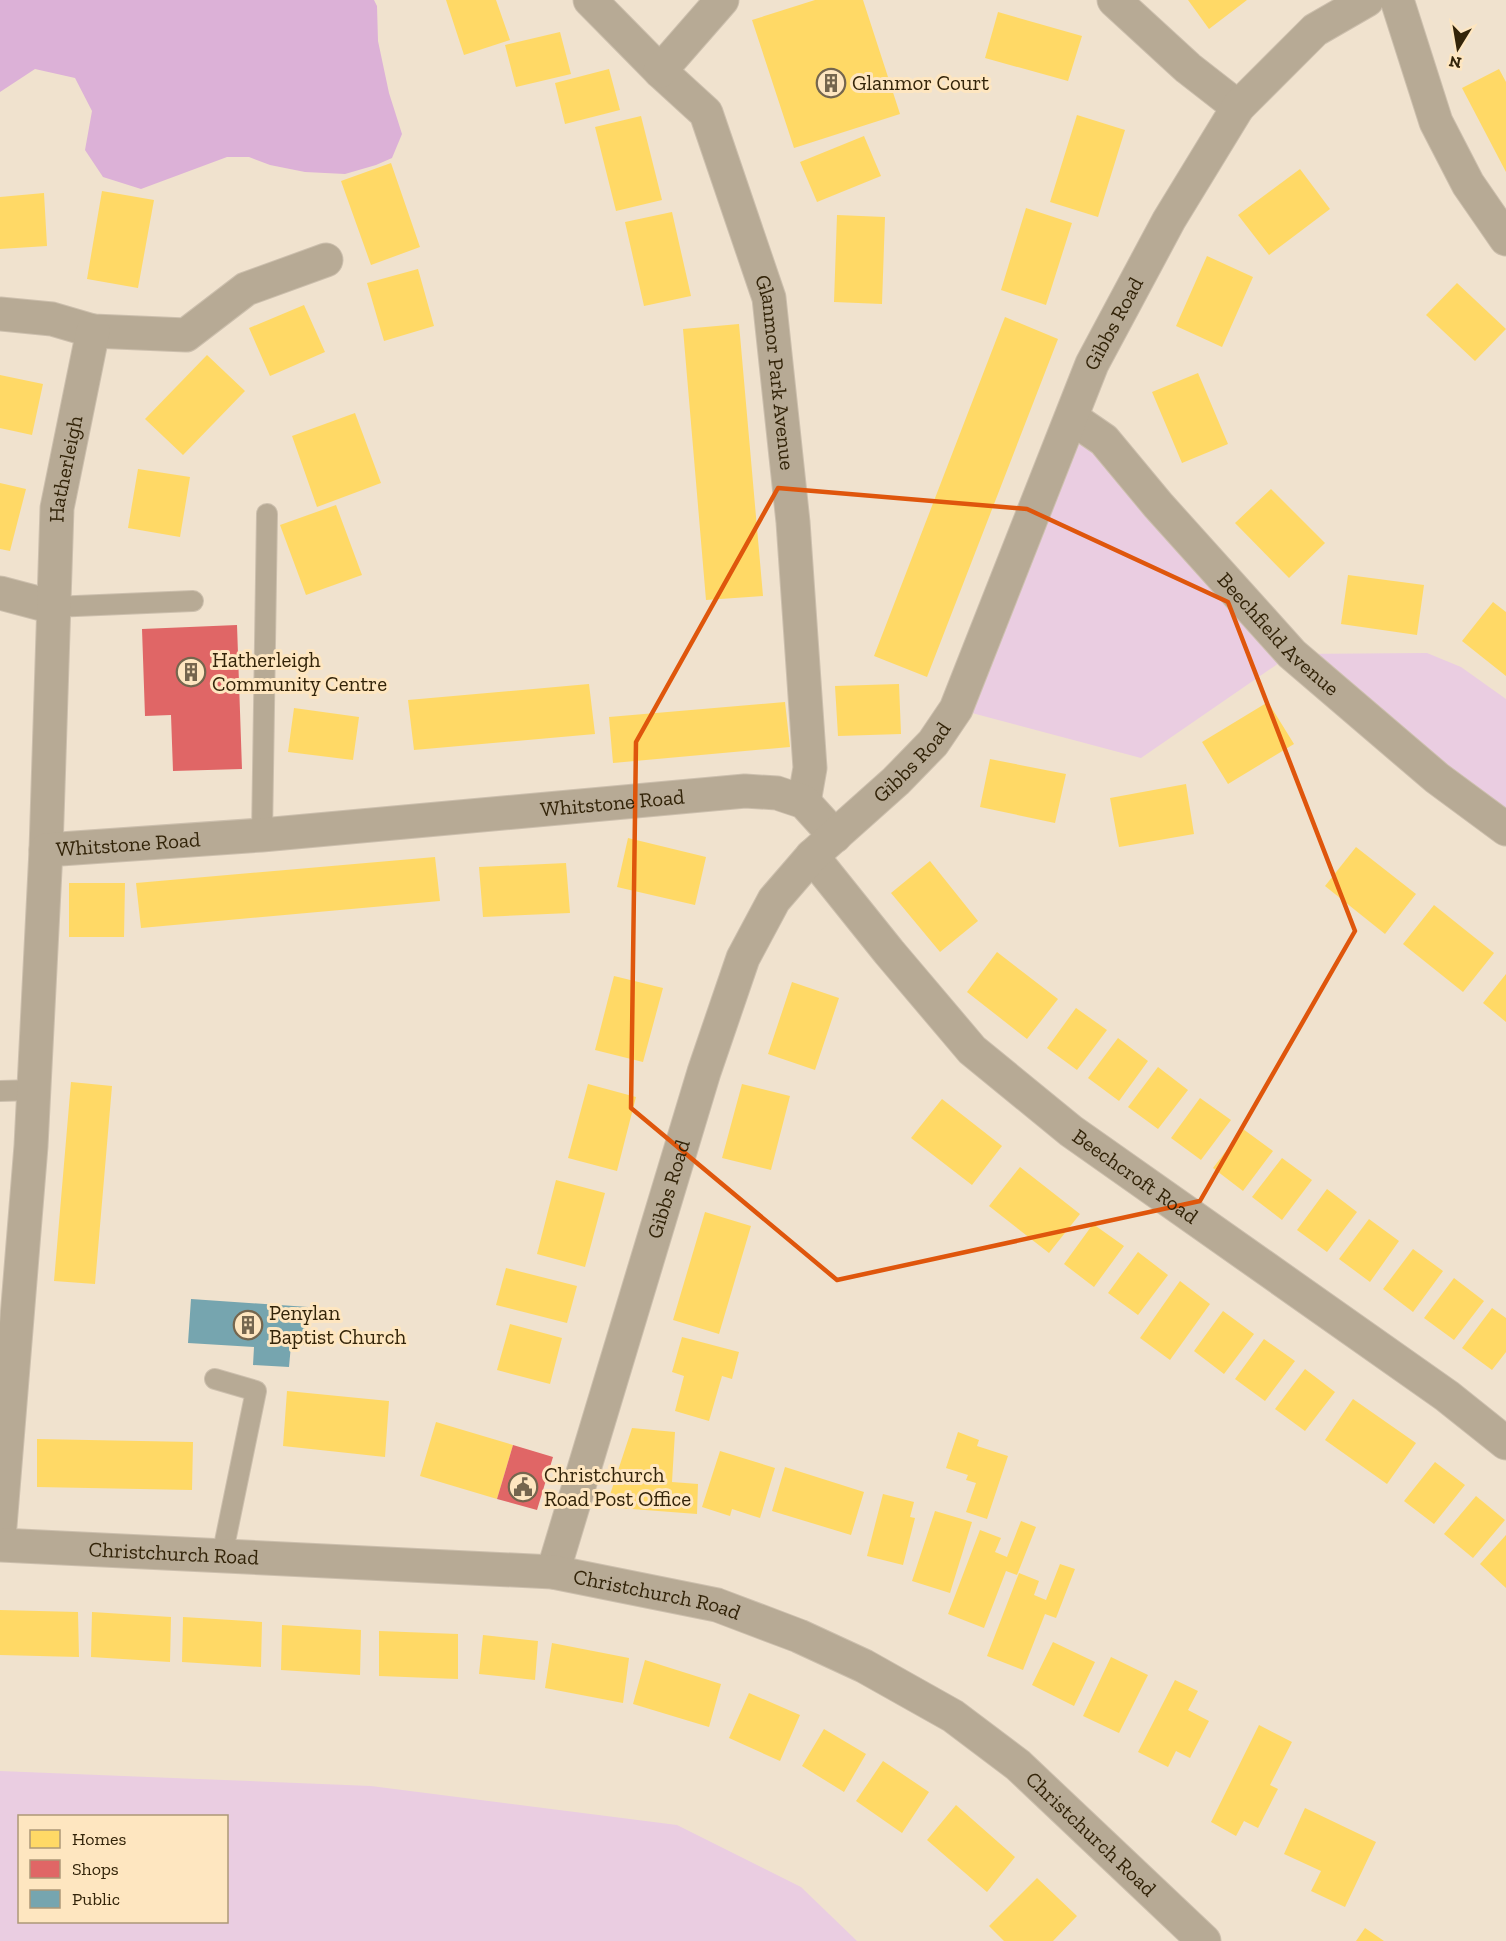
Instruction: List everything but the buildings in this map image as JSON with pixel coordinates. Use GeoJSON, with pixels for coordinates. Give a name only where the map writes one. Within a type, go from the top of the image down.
{"type":"FeatureCollection","features":[{"type":"Feature","properties":{"kind":"street","name":"Glanmor Park Avenue"},"geometry":{"type":"LineString","coordinates":[[590,0],[660,71],[706,112],[769,298],[793,522],[810,768],[804,802]]}},
{"type":"Feature","properties":{"kind":"street"},"geometry":{"type":"LineString","coordinates":[[660,71],[722,0]]}},
{"type":"Feature","properties":{"kind":"street"},"geometry":{"type":"LineString","coordinates":[[1114,0],[1188,68],[1238,107]]}},
{"type":"Feature","properties":{"kind":"street","name":"Gibbs Road"},"geometry":{"type":"LineString","coordinates":[[553,1572],[704,1072],[742,958],[774,900],[824,846],[896,781],[933,743],[957,709],[1092,364],[1169,220],[1238,107],[1315,30],[1367,0]]}},
{"type":"Feature","properties":{"kind":"street"},"geometry":{"type":"LineString","coordinates":[[1397,0],[1436,122],[1468,184],[1506,239]]}},
{"type":"Feature","properties":{"kind":"street"},"geometry":{"type":"LineString","coordinates":[[0,314],[52,319],[93,331],[186,335],[246,290],[326,260]]}},
{"type":"Feature","properties":{"kind":"street","name":"Hatherleigh"},"geometry":{"type":"LineString","coordinates":[[46,850],[57,508],[93,331]]}},
{"type":"Feature","properties":{"kind":"street","name":"Beechfield Avenue"},"geometry":{"type":"LineString","coordinates":[[1072,418],[1104,440],[1158,505],[1292,654],[1437,778],[1506,829]]}},
{"type":"Feature","properties":{"kind":"street"},"geometry":{"type":"LineString","coordinates":[[0,593],[53,607]]}},
{"type":"Feature","properties":{"kind":"street","name":"Whitstone Road"},"geometry":{"type":"LineString","coordinates":[[0,1526],[31,1146],[46,850],[262,835],[745,791],[777,793],[804,802],[824,846]]}},
{"type":"Feature","properties":{"kind":"street","name":"Beechcroft Road"},"geometry":{"type":"LineString","coordinates":[[824,846],[889,952],[972,1050],[1071,1131],[1448,1396],[1506,1443]]}},
{"type":"Feature","properties":{"kind":"street","name":"Christchurch Road"},"geometry":{"type":"LineString","coordinates":[[0,1545],[553,1572],[717,1605],[799,1636],[864,1666],[953,1716],[1018,1765],[1204,1941]]}},
{"type":"Feature","properties":{"kind":"lane"},"geometry":{"type":"LineString","coordinates":[[262,835],[267,514]]}},
{"type":"Feature","properties":{"kind":"lane"},"geometry":{"type":"LineString","coordinates":[[53,607],[193,601]]}},
{"type":"Feature","properties":{"kind":"lane"},"geometry":{"type":"LineString","coordinates":[[0,1091],[34,1090]]}},
{"type":"Feature","properties":{"kind":"lane"},"geometry":{"type":"LineString","coordinates":[[215,1379],[256,1391],[222,1556]]}},
{"type":"Feature","properties":{"kind":"highlighted area"},"geometry":{"type":"Polygon","coordinates":[[[778,488],[1027,509],[1228,602],[1355,931],[1200,1201],[837,1280],[631,1108],[636,742],[778,488]]]}},
{"type":"Feature","properties":{"kind":"shaded area"},"geometry":{"type":"Polygon","coordinates":[[[0,0],[374,0],[377,6],[378,41],[389,93],[402,134],[392,158],[345,174],[305,172],[270,165],[249,157],[227,157],[141,189],[103,177],[85,150],[92,111],[75,78],[35,69],[0,92],[0,0]]]}},
{"type":"Feature","properties":{"kind":"shaded area"},"geometry":{"type":"Polygon","coordinates":[[[1072,418],[1292,654],[1141,758],[957,709],[1072,418]]]}},
{"type":"Feature","properties":{"kind":"shaded area"},"geometry":{"type":"Polygon","coordinates":[[[1427,653],[1461,667],[1506,699],[1506,829],[1292,654],[1427,653]]]}},
{"type":"Feature","properties":{"kind":"shaded area"},"geometry":{"type":"Polygon","coordinates":[[[0,1771],[371,1786],[677,1825],[801,1887],[857,1941],[0,1941],[0,1771]]]}},
{"type":"Feature","properties":{"kind":"place","name":"Glanmor Court"},"geometry":{"type":"Point","coordinates":[831,83]}},
{"type":"Feature","properties":{"kind":"place","name":"Hatherleigh Community Centre"},"geometry":{"type":"Point","coordinates":[191,672]}},
{"type":"Feature","properties":{"kind":"place","name":"Penylan Baptist Church"},"geometry":{"type":"Point","coordinates":[248,1325]}},
{"type":"Feature","properties":{"kind":"place","name":"Christchurch Road Post Office"},"geometry":{"type":"Point","coordinates":[523,1487]}}]}
